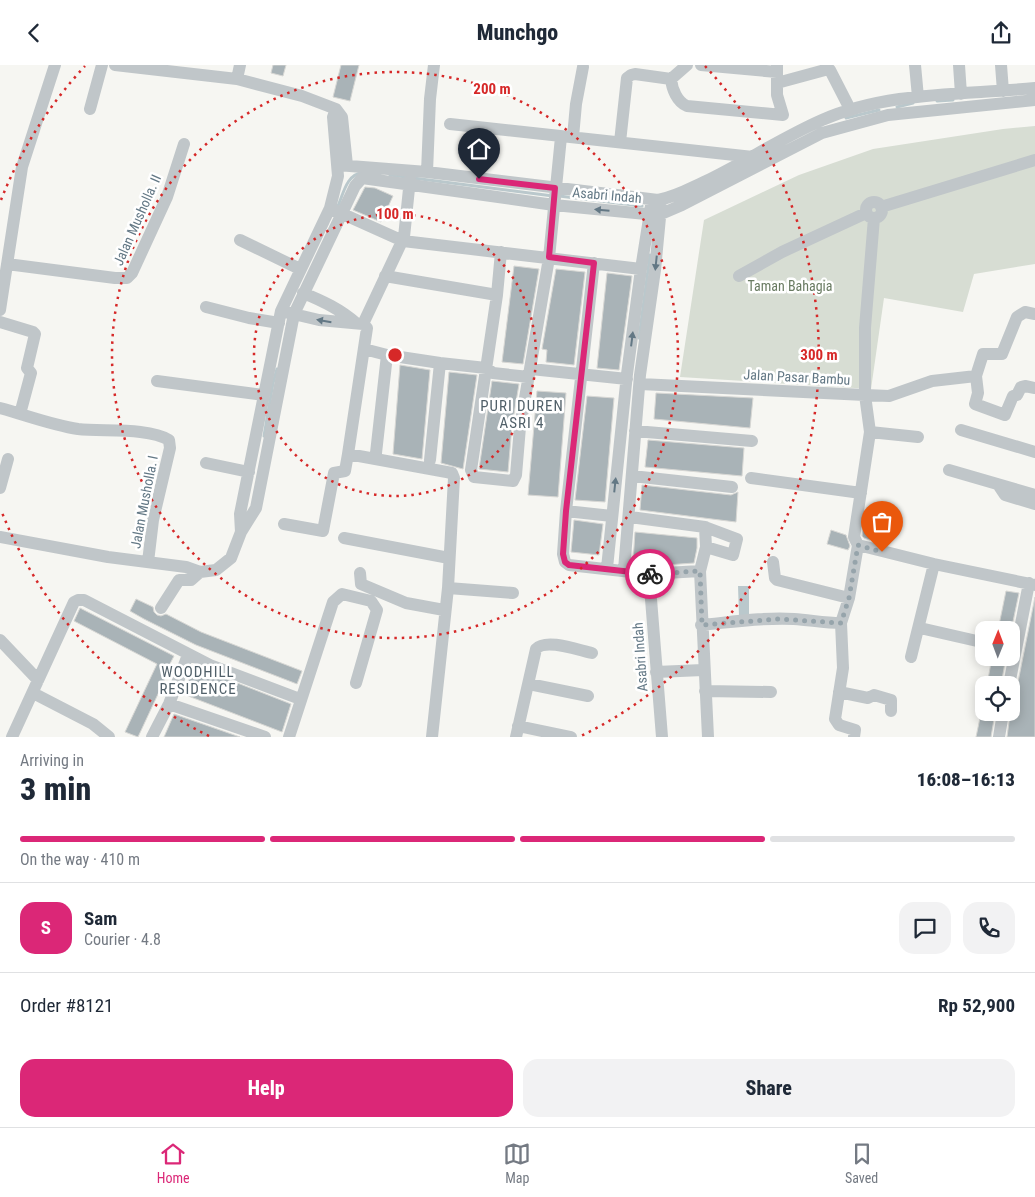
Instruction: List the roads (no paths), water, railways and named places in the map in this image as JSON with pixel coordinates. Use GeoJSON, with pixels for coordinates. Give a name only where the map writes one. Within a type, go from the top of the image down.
{"type":"FeatureCollection","features":[{"type":"Feature","properties":{"kind":"street"},"geometry":{"type":"LineString","coordinates":[[0,307],[22,167],[55,65]]}},
{"type":"Feature","properties":{"kind":"street"},"geometry":{"type":"LineString","coordinates":[[90,109],[102,65]]}},
{"type":"Feature","properties":{"kind":"street"},"geometry":{"type":"LineString","coordinates":[[115,65],[182,69],[237,79],[302,96],[336,109],[342,117],[342,165],[330,208],[300,269],[285,316],[264,395],[240,514],[241,532]]}},
{"type":"Feature","properties":{"kind":"street"},"geometry":{"type":"LineString","coordinates":[[237,79],[240,65]]}},
{"type":"Feature","properties":{"kind":"street"},"geometry":{"type":"LineString","coordinates":[[427,172],[430,99],[434,65]]}},
{"type":"Feature","properties":{"kind":"street"},"geometry":{"type":"LineString","coordinates":[[620,142],[627,78],[630,75],[635,75],[671,79],[687,65]]}},
{"type":"Feature","properties":{"kind":"street"},"geometry":{"type":"LineString","coordinates":[[701,65],[777,74],[830,70],[850,109]]}},
{"type":"Feature","properties":{"kind":"street"},"geometry":{"type":"LineString","coordinates":[[915,65],[918,97]]}},
{"type":"Feature","properties":{"kind":"street"},"geometry":{"type":"LineString","coordinates":[[960,65],[961,94]]}},
{"type":"Feature","properties":{"kind":"street"},"geometry":{"type":"LineString","coordinates":[[1001,65],[1003,91]]}},
{"type":"Feature","properties":{"kind":"street"},"geometry":{"type":"LineString","coordinates":[[501,252],[497,295],[471,470],[474,477],[513,481],[515,479],[520,427],[549,257],[553,195],[563,137],[576,104],[582,67]]}},
{"type":"Feature","properties":{"kind":"street"},"geometry":{"type":"LineString","coordinates":[[777,74],[777,95],[783,115],[799,131]]}},
{"type":"Feature","properties":{"kind":"street"},"geometry":{"type":"LineString","coordinates":[[671,79],[672,87],[682,104],[687,106],[783,115]]}},
{"type":"Feature","properties":{"kind":"street"},"geometry":{"type":"LineString","coordinates":[[342,165],[410,178],[427,172],[553,195],[657,200],[676,195],[753,157],[799,131],[850,109],[918,97],[1035,88]]}},
{"type":"Feature","properties":{"kind":"street"},"geometry":{"type":"LineString","coordinates":[[654,214],[682,205],[822,133],[888,115],[1035,100]]}},
{"type":"Feature","properties":{"kind":"street"},"geometry":{"type":"LineString","coordinates":[[887,101],[888,115]]}},
{"type":"Feature","properties":{"kind":"street"},"geometry":{"type":"LineString","coordinates":[[450,124],[753,157]]}},
{"type":"Feature","properties":{"kind":"street","name":"Jalan Musholla. II"},"geometry":{"type":"LineString","coordinates":[[6,264],[127,278],[132,273],[166,197],[184,144]]}},
{"type":"Feature","properties":{"kind":"street"},"geometry":{"type":"LineString","coordinates":[[976,376],[932,381],[889,396],[865,395],[865,328],[870,215],[866,207],[871,203],[877,203],[881,207],[1035,160]]}},
{"type":"Feature","properties":{"kind":"street"},"geometry":{"type":"LineString","coordinates":[[359,324],[403,241],[410,178]]}},
{"type":"Feature","properties":{"kind":"street","name":"Asabri Indah"},"geometry":{"type":"LineString","coordinates":[[342,214],[355,186],[362,179],[410,178],[553,195],[654,214]]}},
{"type":"Feature","properties":{"kind":"street"},"geometry":{"type":"LineString","coordinates":[[624,570],[630,517],[635,431],[633,379],[641,269],[657,200]]}},
{"type":"Feature","properties":{"kind":"street"},"geometry":{"type":"LineString","coordinates":[[330,208],[403,241],[641,269]]}},
{"type":"Feature","properties":{"kind":"street"},"geometry":{"type":"LineString","coordinates":[[0,537],[108,557],[186,567],[200,572],[216,570],[231,558],[241,532],[256,508],[285,316],[303,293],[342,214]]}},
{"type":"Feature","properties":{"kind":"street"},"geometry":{"type":"LineString","coordinates":[[607,568],[612,516],[633,379],[655,270],[654,214]]}},
{"type":"Feature","properties":{"kind":"street"},"geometry":{"type":"LineString","coordinates":[[739,275],[782,252],[870,215]]}},
{"type":"Feature","properties":{"kind":"street"},"geometry":{"type":"LineString","coordinates":[[240,240],[300,269]]}},
{"type":"Feature","properties":{"kind":"street"},"geometry":{"type":"LineString","coordinates":[[594,263],[566,511],[563,554],[565,562],[569,565],[624,570],[649,575],[700,571]]}},
{"type":"Feature","properties":{"kind":"street"},"geometry":{"type":"LineString","coordinates":[[385,276],[497,295]]}},
{"type":"Feature","properties":{"kind":"street"},"geometry":{"type":"LineString","coordinates":[[284,524],[323,531],[334,473],[345,471],[367,331],[329,304],[303,293]]}},
{"type":"Feature","properties":{"kind":"street"},"geometry":{"type":"LineString","coordinates":[[206,307],[249,318],[285,316],[359,324]]}},
{"type":"Feature","properties":{"kind":"street"},"geometry":{"type":"LineString","coordinates":[[1035,314],[1025,312],[1019,315],[1002,354],[983,354],[976,376],[978,393],[974,404],[1006,415],[1012,396],[1017,395],[1021,387],[1035,388]]}},
{"type":"Feature","properties":{"kind":"street"},"geometry":{"type":"LineString","coordinates":[[0,321],[34,331],[35,334],[27,368],[31,373],[20,414]]}},
{"type":"Feature","properties":{"kind":"street","name":"Jalan Pasar Bambu"},"geometry":{"type":"LineString","coordinates":[[364,349],[387,355],[486,368],[493,373],[530,373],[581,378],[633,379],[865,395],[870,432],[854,537],[858,545],[849,598],[841,623]]}},
{"type":"Feature","properties":{"kind":"street"},"geometry":{"type":"LineString","coordinates":[[376,453],[387,355]]}},
{"type":"Feature","properties":{"kind":"street"},"geometry":{"type":"LineString","coordinates":[[430,460],[440,363]]}},
{"type":"Feature","properties":{"kind":"street"},"geometry":{"type":"LineString","coordinates":[[157,381],[264,395]]}},
{"type":"Feature","properties":{"kind":"street","name":"Jalan Musholla. I"},"geometry":{"type":"LineString","coordinates":[[0,408],[78,429],[162,436],[169,440],[170,448],[153,520],[148,562]]}},
{"type":"Feature","properties":{"kind":"street"},"geometry":{"type":"LineString","coordinates":[[961,430],[1035,452]]}},
{"type":"Feature","properties":{"kind":"street"},"geometry":{"type":"LineString","coordinates":[[635,431],[752,441]]}},
{"type":"Feature","properties":{"kind":"street"},"geometry":{"type":"LineString","coordinates":[[870,432],[918,437]]}},
{"type":"Feature","properties":{"kind":"street"},"geometry":{"type":"LineString","coordinates":[[348,454],[452,473],[454,478],[448,587],[444,610],[432,737]]}},
{"type":"Feature","properties":{"kind":"street"},"geometry":{"type":"LineString","coordinates":[[0,488],[8,459]]}},
{"type":"Feature","properties":{"kind":"street"},"geometry":{"type":"LineString","coordinates":[[206,463],[249,471]]}},
{"type":"Feature","properties":{"kind":"street"},"geometry":{"type":"LineString","coordinates":[[949,469],[1035,495]]}},
{"type":"Feature","properties":{"kind":"street"},"geometry":{"type":"LineString","coordinates":[[632,476],[732,487]]}},
{"type":"Feature","properties":{"kind":"street"},"geometry":{"type":"LineString","coordinates":[[751,478],[861,493]]}},
{"type":"Feature","properties":{"kind":"street"},"geometry":{"type":"LineString","coordinates":[[997,484],[1004,495],[1035,504]]}},
{"type":"Feature","properties":{"kind":"street"},"geometry":{"type":"LineString","coordinates":[[566,511],[612,516]]}},
{"type":"Feature","properties":{"kind":"street"},"geometry":{"type":"LineString","coordinates":[[630,517],[705,527],[737,539],[733,555],[706,547]]}},
{"type":"Feature","properties":{"kind":"street"},"geometry":{"type":"LineString","coordinates":[[705,527],[706,547],[700,571],[708,737]]}},
{"type":"Feature","properties":{"kind":"street"},"geometry":{"type":"LineString","coordinates":[[344,538],[450,559]]}},
{"type":"Feature","properties":{"kind":"street"},"geometry":{"type":"LineString","coordinates":[[858,545],[1032,584],[1011,676]]}},
{"type":"Feature","properties":{"kind":"street"},"geometry":{"type":"LineString","coordinates":[[773,562],[774,578],[777,580],[849,598]]}},
{"type":"Feature","properties":{"kind":"street"},"geometry":{"type":"LineString","coordinates":[[912,657],[934,563]]}},
{"type":"Feature","properties":{"kind":"street"},"geometry":{"type":"LineString","coordinates":[[161,608],[179,580],[190,580],[200,572]]}},
{"type":"Feature","properties":{"kind":"street"},"geometry":{"type":"LineString","coordinates":[[360,573],[362,584],[406,603],[444,610]]}},
{"type":"Feature","properties":{"kind":"street","name":"Asabri Indah"},"geometry":{"type":"LineString","coordinates":[[649,575],[662,737]]}},
{"type":"Feature","properties":{"kind":"street"},"geometry":{"type":"LineString","coordinates":[[448,587],[512,593]]}},
{"type":"Feature","properties":{"kind":"street"},"geometry":{"type":"LineString","coordinates":[[289,737],[332,602],[342,594],[371,601],[377,610],[356,683]]}},
{"type":"Feature","properties":{"kind":"street"},"geometry":{"type":"LineString","coordinates":[[12,737],[74,602],[78,600],[84,600],[210,665],[300,699]]}},
{"type":"Feature","properties":{"kind":"street"},"geometry":{"type":"LineString","coordinates":[[702,625],[786,619],[841,623],[843,668],[835,719],[840,725],[855,730],[854,737]]}},
{"type":"Feature","properties":{"kind":"street"},"geometry":{"type":"LineString","coordinates":[[920,628],[975,640]]}},
{"type":"Feature","properties":{"kind":"street"},"geometry":{"type":"LineString","coordinates":[[0,640],[38,680]]}},
{"type":"Feature","properties":{"kind":"street"},"geometry":{"type":"LineString","coordinates":[[571,737],[517,732],[536,649],[539,645],[548,643],[592,653]]}},
{"type":"Feature","properties":{"kind":"street"},"geometry":{"type":"LineString","coordinates":[[152,737],[169,704],[188,655]]}},
{"type":"Feature","properties":{"kind":"street"},"geometry":{"type":"LineString","coordinates":[[656,672],[704,670]]}},
{"type":"Feature","properties":{"kind":"street"},"geometry":{"type":"LineString","coordinates":[[529,684],[588,696]]}},
{"type":"Feature","properties":{"kind":"street"},"geometry":{"type":"LineString","coordinates":[[705,691],[771,692]]}},
{"type":"Feature","properties":{"kind":"street"},"geometry":{"type":"LineString","coordinates":[[839,692],[868,698],[874,695],[891,700],[891,711]]}},
{"type":"Feature","properties":{"kind":"street"},"geometry":{"type":"LineString","coordinates":[[32,693],[93,724],[109,737]]}},
{"type":"Feature","properties":{"kind":"street"},"geometry":{"type":"LineString","coordinates":[[169,704],[265,737]]}},
{"type":"Feature","properties":{"kind":"street"},"geometry":{"type":"LineString","coordinates":[[999,737],[1002,721]]}},
{"type":"Feature","properties":{"kind":"waterway"},"geometry":{"type":"LineString","coordinates":[[937,101],[953,100]]}},
{"type":"Feature","properties":{"kind":"waterway"},"geometry":{"type":"LineString","coordinates":[[897,107],[913,103]]}},
{"type":"Feature","properties":{"kind":"waterway"},"geometry":{"type":"LineString","coordinates":[[846,118],[879,110]]}},
{"type":"Feature","properties":{"kind":"waterway"},"geometry":{"type":"LineString","coordinates":[[337,208],[349,181],[352,177],[362,173]]}},
{"type":"Feature","properties":{"kind":"waterway"},"geometry":{"type":"LineString","coordinates":[[390,175],[406,177]]}},
{"type":"Feature","properties":{"kind":"waterway"},"geometry":{"type":"LineString","coordinates":[[413,178],[553,196]]}},
{"type":"Feature","properties":{"kind":"waterway"},"geometry":{"type":"LineString","coordinates":[[559,196],[642,206]]}},
{"type":"Feature","properties":{"kind":"waterway"},"geometry":{"type":"LineString","coordinates":[[639,338],[650,255]]}},
{"type":"Feature","properties":{"kind":"waterway"},"geometry":{"type":"LineString","coordinates":[[264,436],[277,369]]}},
{"type":"Feature","properties":{"kind":"district","name":"PURI DUREN ASRI 4"},"geometry":{"type":"Point","coordinates":[522,414]}},
{"type":"Feature","properties":{"kind":"district","name":"WOODHILL RESIDENCE"},"geometry":{"type":"Point","coordinates":[198,680]}},
{"type":"Feature","properties":{"kind":"park label","name":"Taman Bahagia"},"geometry":{"type":"Point","coordinates":[790,286]}}]}
